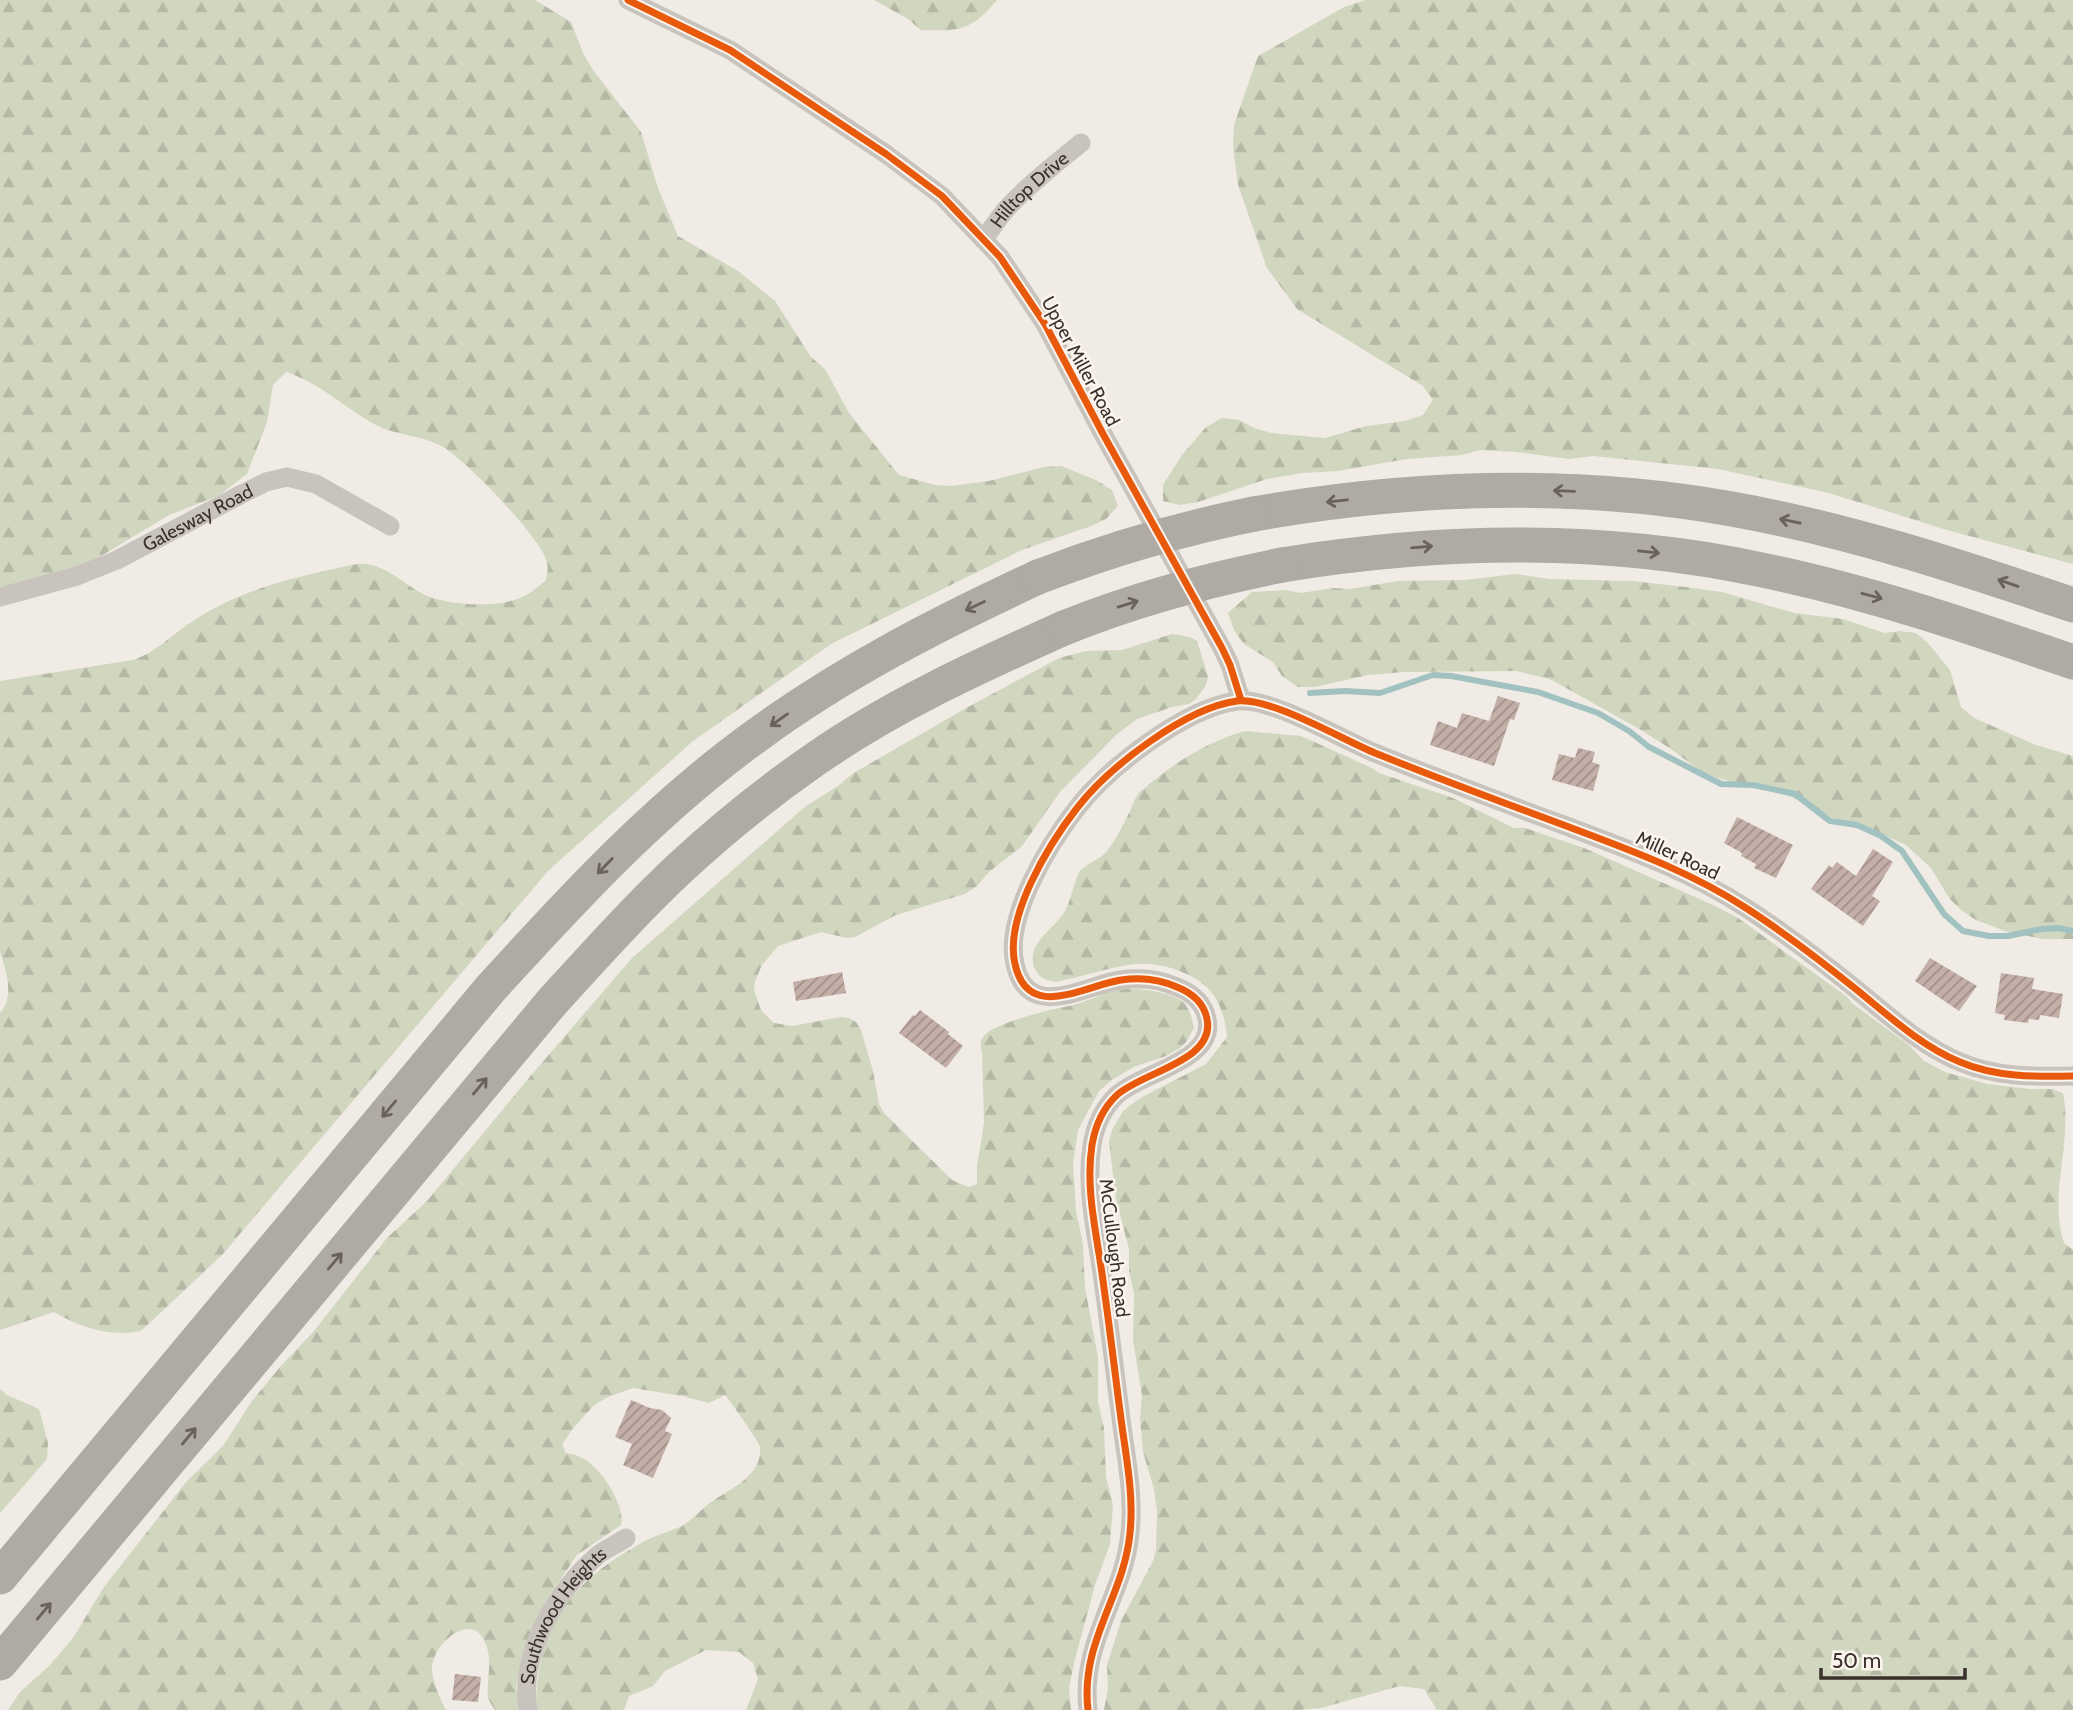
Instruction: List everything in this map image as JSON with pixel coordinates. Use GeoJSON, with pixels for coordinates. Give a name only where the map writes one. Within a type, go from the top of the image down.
{"type":"FeatureCollection","features":[{"type":"Feature","properties":{"kind":"highway"},"geometry":{"type":"LineString","coordinates":[[0,1577],[491,988],[623,847],[687,790],[745,744],[820,691],[951,618],[1038,578],[1137,541],[1195,526],[1321,503],[1454,491],[1594,492],[1732,509],[1933,558],[2073,605]]}},
{"type":"Feature","properties":{"kind":"highway"},"geometry":{"type":"LineString","coordinates":[[0,1663],[552,1002],[682,866],[742,814],[816,759],[891,712],[950,681],[1110,609],[1219,577],[1340,555],[1484,544],[1551,544],[1695,557],[1773,572],[1889,601],[2073,662]]}},
{"type":"Feature","properties":{"kind":"street","name":"Upper Miller Road"},"geometry":{"type":"LineString","coordinates":[[628,0],[730,50],[886,154],[942,195],[983,239],[1017,279],[1045,324],[1222,648],[1241,701]]}},
{"type":"Feature","properties":{"kind":"street","name":"Hilltop Drive"},"geometry":{"type":"LineString","coordinates":[[983,239],[1007,208],[1036,179],[1081,144]]}},
{"type":"Feature","properties":{"kind":"street","name":"Galesway Road"},"geometry":{"type":"LineString","coordinates":[[0,597],[77,576],[117,560],[265,482],[287,477],[316,484],[390,526]]}},
{"type":"Feature","properties":{"kind":"street","name":"Miller Road"},"geometry":{"type":"LineString","coordinates":[[1241,701],[1275,707],[1379,755],[1626,848],[1696,878],[1773,926],[1919,1039],[1961,1063],[2001,1073],[2073,1076]]}},
{"type":"Feature","properties":{"kind":"street","name":"McCullough Road"},"geometry":{"type":"LineString","coordinates":[[1088,1710],[1086,1696],[1091,1653],[1124,1563],[1131,1521],[1126,1457],[1091,1190],[1092,1142],[1103,1113],[1116,1096],[1140,1080],[1196,1052],[1204,1042],[1208,1025],[1202,1005],[1195,997],[1157,979],[1114,980],[1063,997],[1037,995],[1019,977],[1015,966],[1014,942],[1025,899],[1036,873],[1063,829],[1095,786],[1135,752],[1186,720],[1222,705],[1241,701]]}},
{"type":"Feature","properties":{"kind":"street","name":"Southwood Heights"},"geometry":{"type":"LineString","coordinates":[[528,1710],[530,1667],[542,1625],[568,1586],[599,1554],[626,1538]]}},
{"type":"Feature","properties":{"kind":"green space"},"geometry":{"type":"Polygon","coordinates":[[[0,0],[535,0],[571,22],[593,70],[641,132],[658,188],[678,236],[738,271],[775,301],[811,357],[825,369],[849,413],[899,475],[935,485],[951,486],[1061,466],[1096,480],[1112,490],[1118,506],[1106,519],[1022,550],[831,644],[693,741],[548,871],[222,1255],[141,1331],[129,1333],[96,1330],[54,1312],[0,1330],[0,1013],[5,1007],[8,992],[7,975],[0,952],[0,681],[133,660],[156,648],[206,613],[241,596],[350,565],[373,565],[421,593],[443,601],[470,604],[498,603],[520,598],[546,580],[548,570],[540,547],[529,533],[485,483],[456,456],[428,440],[382,428],[309,382],[286,372],[273,385],[267,422],[247,474],[218,496],[169,515],[96,559],[70,570],[0,587],[0,0]]]}},
{"type":"Feature","properties":{"kind":"green space"},"geometry":{"type":"Polygon","coordinates":[[[874,0],[997,0],[971,24],[955,29],[921,30],[908,19],[874,0]]]}},
{"type":"Feature","properties":{"kind":"green space"},"geometry":{"type":"Polygon","coordinates":[[[1365,0],[2073,0],[2073,564],[1947,530],[1829,493],[1718,469],[1593,456],[1569,459],[1480,450],[1462,455],[1407,459],[1338,471],[1267,479],[1198,502],[1180,505],[1163,501],[1163,485],[1182,455],[1206,427],[1222,418],[1239,420],[1271,433],[1325,438],[1366,426],[1405,421],[1423,415],[1433,400],[1423,386],[1297,309],[1267,268],[1238,185],[1233,146],[1234,125],[1258,56],[1344,7],[1365,0]]]}},
{"type":"Feature","properties":{"kind":"green space"},"geometry":{"type":"Polygon","coordinates":[[[1515,574],[1549,579],[1633,581],[1722,592],[1794,613],[1843,619],[1884,633],[1916,633],[1950,670],[1961,707],[1974,718],[2036,745],[2073,756],[2073,939],[2043,939],[2008,932],[1976,920],[1949,898],[1931,868],[1906,845],[1830,817],[1785,794],[1717,778],[1699,770],[1641,730],[1550,679],[1516,671],[1405,672],[1368,675],[1315,687],[1298,687],[1282,676],[1273,662],[1244,644],[1234,630],[1228,613],[1252,592],[1285,590],[1301,593],[1398,581],[1465,580],[1515,574]]]}},
{"type":"Feature","properties":{"kind":"green space"},"geometry":{"type":"Polygon","coordinates":[[[1172,634],[1197,641],[1208,676],[1206,685],[1196,699],[1189,704],[1137,719],[1116,735],[1060,792],[1022,846],[989,872],[977,886],[965,894],[896,915],[855,937],[847,938],[821,932],[778,946],[762,965],[754,990],[761,1010],[774,1023],[792,1026],[841,1017],[856,1022],[861,1030],[879,1104],[884,1113],[952,1180],[968,1187],[977,1184],[984,1123],[981,1043],[989,1032],[1023,1017],[1126,989],[1148,990],[1173,996],[1184,1003],[1189,1011],[1194,1028],[1186,1042],[1166,1056],[1134,1067],[1112,1080],[1099,1091],[1078,1130],[1073,1164],[1076,1211],[1083,1244],[1085,1288],[1098,1357],[1098,1402],[1104,1428],[1106,1477],[1113,1505],[1110,1544],[1095,1585],[1074,1663],[1069,1688],[1071,1710],[746,1710],[758,1679],[753,1663],[739,1652],[706,1650],[665,1671],[653,1686],[629,1696],[624,1710],[536,1710],[538,1675],[545,1644],[558,1615],[580,1588],[602,1568],[628,1551],[687,1523],[749,1476],[759,1458],[758,1443],[725,1395],[709,1403],[633,1388],[594,1405],[562,1445],[566,1453],[589,1462],[604,1478],[620,1508],[621,1525],[577,1555],[545,1602],[536,1630],[523,1652],[516,1687],[521,1710],[495,1710],[488,1699],[487,1647],[478,1632],[470,1629],[453,1634],[445,1641],[434,1659],[433,1678],[446,1710],[8,1710],[20,1692],[49,1666],[73,1638],[104,1587],[187,1481],[223,1446],[252,1401],[314,1331],[387,1238],[427,1201],[632,958],[806,806],[852,774],[1059,658],[1086,651],[1122,650],[1172,634]]]}},
{"type":"Feature","properties":{"kind":"green space"},"geometry":{"type":"Polygon","coordinates":[[[1245,731],[1301,736],[1379,773],[1453,798],[1514,828],[1525,828],[1584,848],[1711,904],[1738,918],[1846,996],[1909,1045],[1924,1061],[1945,1072],[1987,1084],[2052,1089],[2063,1093],[2065,1130],[2058,1206],[2064,1243],[2073,1250],[2073,1710],[1437,1710],[1424,1689],[1400,1686],[1321,1708],[1297,1710],[1104,1710],[1108,1688],[1107,1665],[1121,1621],[1153,1561],[1156,1550],[1157,1511],[1154,1489],[1143,1452],[1140,1418],[1142,1395],[1133,1340],[1134,1293],[1129,1271],[1129,1249],[1116,1199],[1109,1141],[1123,1111],[1140,1098],[1206,1064],[1227,1037],[1218,1002],[1206,986],[1186,974],[1161,965],[1136,964],[1056,982],[1039,975],[1033,960],[1034,952],[1042,937],[1065,911],[1080,871],[1109,848],[1140,792],[1189,756],[1216,741],[1245,731]]]}},
{"type":"Feature","properties":{"kind":"green space"},"geometry":{"type":"Polygon","coordinates":[[[0,1389],[7,1395],[39,1409],[48,1443],[47,1459],[0,1513],[0,1389]]]}},
{"type":"Feature","properties":{"kind":"building"},"geometry":{"type":"Polygon","coordinates":[[[1498,696],[1520,703],[1514,720],[1510,719],[1494,766],[1430,745],[1438,721],[1457,728],[1462,713],[1489,721],[1498,696]]]}},
{"type":"Feature","properties":{"kind":"building"},"geometry":{"type":"Polygon","coordinates":[[[1578,748],[1595,752],[1592,762],[1600,765],[1593,791],[1552,780],[1559,754],[1575,758],[1578,748]]]}},
{"type":"Feature","properties":{"kind":"building"},"geometry":{"type":"Polygon","coordinates":[[[1737,817],[1793,845],[1776,878],[1754,868],[1756,864],[1724,843],[1737,817]]]}},
{"type":"Feature","properties":{"kind":"building"},"geometry":{"type":"Polygon","coordinates":[[[1873,849],[1893,862],[1872,896],[1880,901],[1863,926],[1811,889],[1829,865],[1832,868],[1837,862],[1856,876],[1873,849]]]}},
{"type":"Feature","properties":{"kind":"building"},"geometry":{"type":"Polygon","coordinates":[[[1930,958],[1977,986],[1959,1011],[1915,981],[1930,958]]]}},
{"type":"Feature","properties":{"kind":"building"},"geometry":{"type":"Polygon","coordinates":[[[842,972],[846,993],[796,1001],[793,982],[842,972]]]}},
{"type":"Feature","properties":{"kind":"building"},"geometry":{"type":"Polygon","coordinates":[[[2001,973],[2034,978],[2032,989],[2063,994],[2059,1018],[2040,1015],[2039,1020],[2029,1019],[2028,1023],[2004,1020],[2005,1015],[1995,1013],[2001,973]]]}},
{"type":"Feature","properties":{"kind":"building"},"geometry":{"type":"Polygon","coordinates":[[[920,1010],[963,1046],[946,1068],[899,1033],[920,1010]]]}},
{"type":"Feature","properties":{"kind":"building"},"geometry":{"type":"Polygon","coordinates":[[[631,1400],[662,1410],[671,1418],[665,1431],[672,1434],[653,1478],[623,1465],[632,1444],[615,1437],[631,1400]]]}},
{"type":"Feature","properties":{"kind":"building"},"geometry":{"type":"Polygon","coordinates":[[[455,1674],[481,1677],[478,1702],[452,1700],[455,1674]]]}},
{"type":"Feature","properties":{"kind":"waterway"},"geometry":{"type":"LineString","coordinates":[[1310,693],[1380,693],[1433,675],[1538,692],[1598,713],[1629,731],[1649,747],[1721,784],[1753,785],[1795,794],[1830,821],[1857,825],[1881,836],[1902,851],[1944,914],[1963,931],[1989,936],[2008,936],[2042,929],[2073,931]]}},
{"type":"Feature","properties":{"kind":"cycle path"},"geometry":{"type":"LineString","coordinates":[[628,0],[730,50],[886,154],[942,196],[1000,257],[1045,324],[1222,648],[1241,700]]}},
{"type":"Feature","properties":{"kind":"cycle path"},"geometry":{"type":"LineString","coordinates":[[1088,1710],[1090,1662],[1120,1578],[1131,1519],[1127,1462],[1092,1203],[1092,1145],[1100,1118],[1112,1100],[1128,1087],[1189,1055],[1200,1045],[1207,1033],[1207,1019],[1200,1003],[1188,992],[1150,979],[1121,980],[1059,996],[1032,992],[1022,982],[1015,964],[1013,945],[1022,903],[1031,882],[1066,823],[1108,775],[1172,727],[1217,706],[1237,701],[1268,705],[1287,712],[1375,753],[1637,853],[1704,883],[1775,927],[1906,1030],[1932,1048],[1960,1062],[2001,1073],[2073,1076]]}}]}
